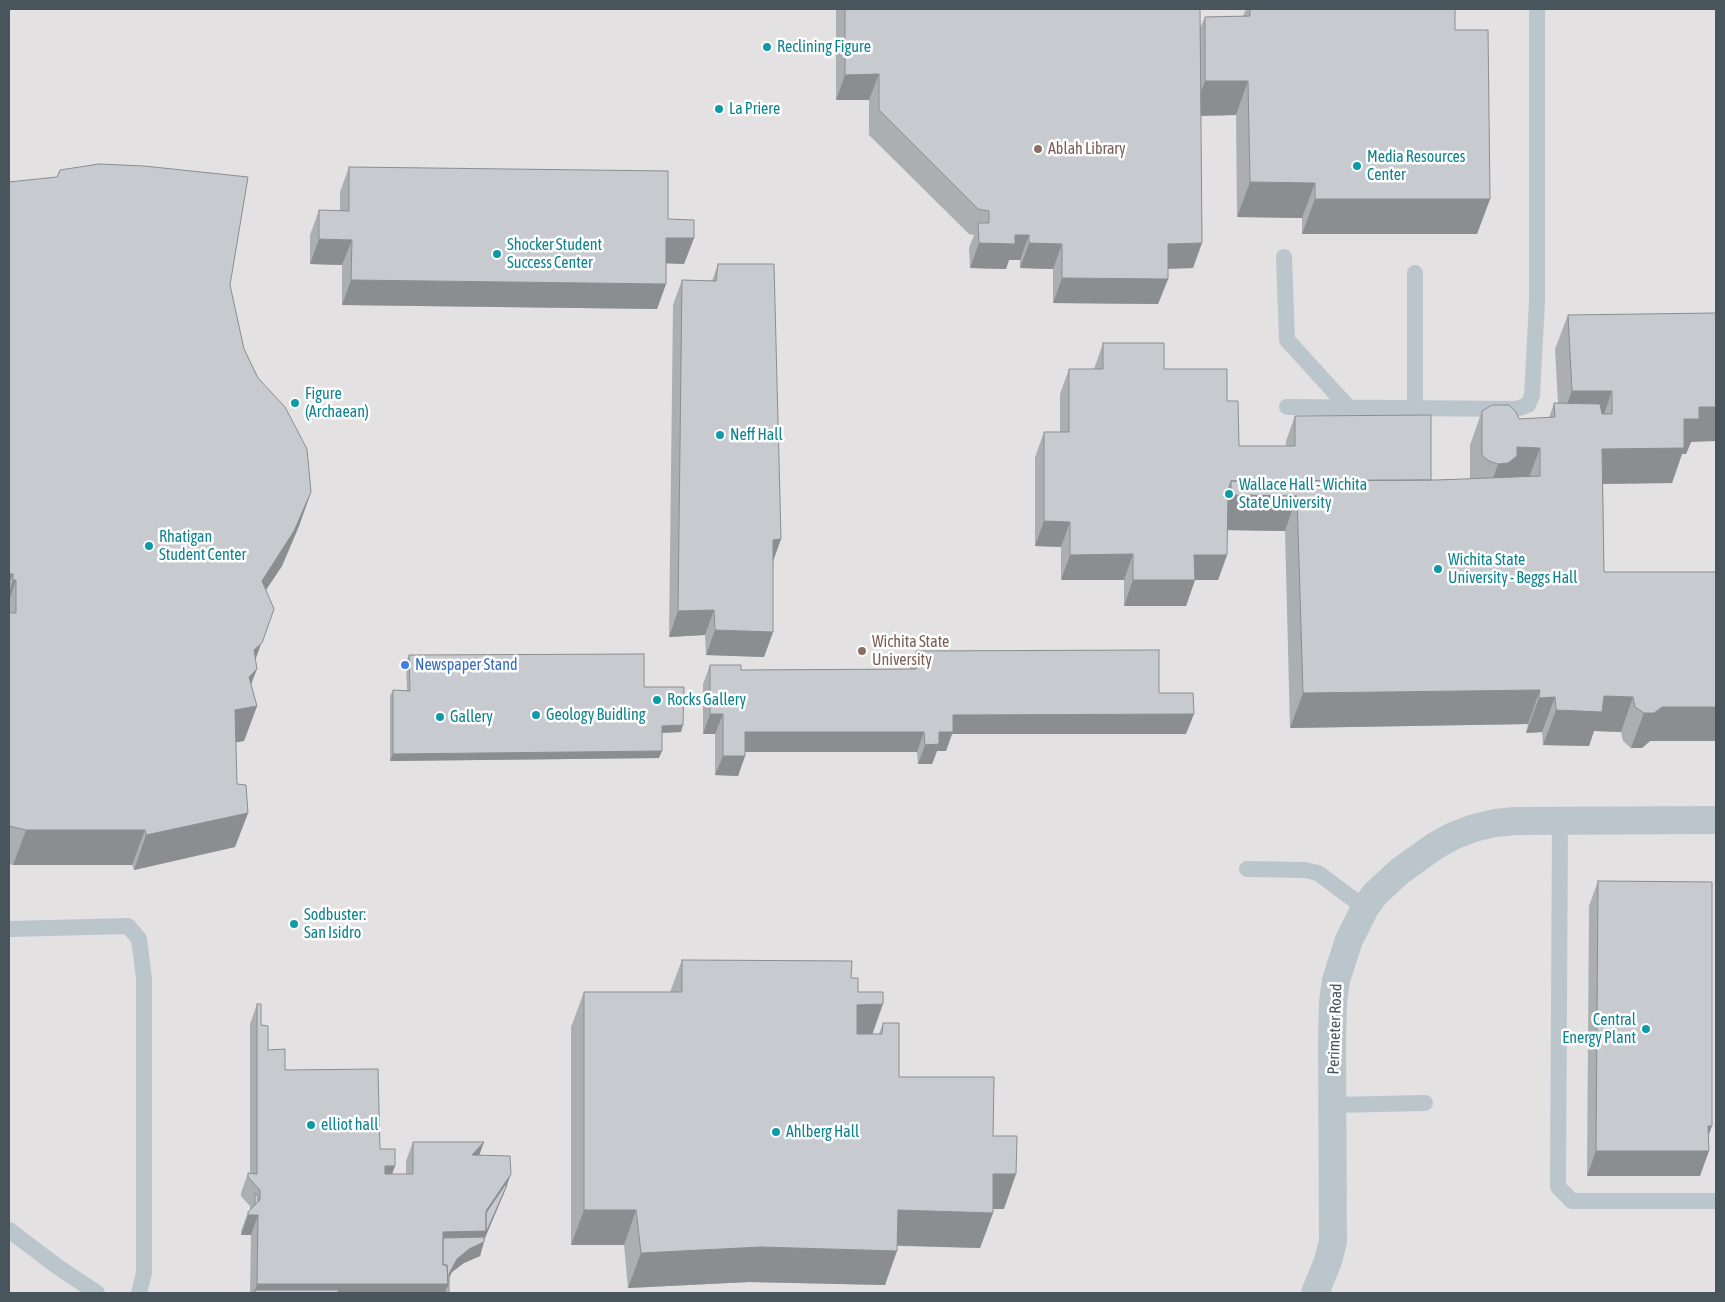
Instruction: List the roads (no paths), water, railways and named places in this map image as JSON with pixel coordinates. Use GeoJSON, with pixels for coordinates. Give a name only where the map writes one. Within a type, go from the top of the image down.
{"type":"FeatureCollection","features":[{"type":"Feature","properties":{"kind":"street","name":"Perimeter Road"},"geometry":{"type":"LineString","coordinates":[[1315,1293],[1326,1269],[1333,1241],[1333,1020],[1336,980],[1349,940],[1365,908],[1375,894],[1400,870],[1423,853],[1453,836],[1495,823],[1515,821],[1716,820]]}},
{"type":"Feature","properties":{"kind":"lane"},"geometry":{"type":"LineString","coordinates":[[1287,407],[1516,408],[1528,405],[1532,396],[1537,302],[1537,9]]}},
{"type":"Feature","properties":{"kind":"lane"},"geometry":{"type":"LineString","coordinates":[[1284,257],[1287,340],[1349,408]]}},
{"type":"Feature","properties":{"kind":"lane"},"geometry":{"type":"LineString","coordinates":[[1415,273],[1415,408]]}},
{"type":"Feature","properties":{"kind":"lane"},"geometry":{"type":"LineString","coordinates":[[1560,822],[1558,1186],[1572,1201],[1716,1201]]}},
{"type":"Feature","properties":{"kind":"lane"},"geometry":{"type":"LineString","coordinates":[[1247,869],[1305,870],[1318,873],[1365,908]]}},
{"type":"Feature","properties":{"kind":"lane"},"geometry":{"type":"LineString","coordinates":[[9,929],[128,926],[139,939],[144,978],[144,1273],[139,1293]]}},
{"type":"Feature","properties":{"kind":"lane"},"geometry":{"type":"LineString","coordinates":[[1333,1105],[1425,1104]]}},
{"type":"Feature","properties":{"kind":"lane"},"geometry":{"type":"LineString","coordinates":[[9,1230],[97,1293]]}},
{"type":"Feature","properties":{"kind":"place","name":"Reclining Figure"},"geometry":{"type":"Point","coordinates":[767,47]}},
{"type":"Feature","properties":{"kind":"place","name":"La Priere"},"geometry":{"type":"Point","coordinates":[719,109]}},
{"type":"Feature","properties":{"kind":"place","name":"Ablah Library"},"geometry":{"type":"Point","coordinates":[1038,149]}},
{"type":"Feature","properties":{"kind":"place","name":"Media Resources Center"},"geometry":{"type":"Point","coordinates":[1357,166]}},
{"type":"Feature","properties":{"kind":"place","name":"Shocker Student Success Center"},"geometry":{"type":"Point","coordinates":[497,254]}},
{"type":"Feature","properties":{"kind":"place","name":"Figure (Archaean)"},"geometry":{"type":"Point","coordinates":[295,403]}},
{"type":"Feature","properties":{"kind":"place","name":"Neff Hall"},"geometry":{"type":"Point","coordinates":[720,435]}},
{"type":"Feature","properties":{"kind":"place","name":"Wallace Hall - Wichita State University"},"geometry":{"type":"Point","coordinates":[1229,494]}},
{"type":"Feature","properties":{"kind":"place","name":"Rhatigan Student Center"},"geometry":{"type":"Point","coordinates":[149,546]}},
{"type":"Feature","properties":{"kind":"place","name":"Wichita State University - Beggs Hall"},"geometry":{"type":"Point","coordinates":[1438,569]}},
{"type":"Feature","properties":{"kind":"place","name":"Wichita State University"},"geometry":{"type":"Point","coordinates":[862,651]}},
{"type":"Feature","properties":{"kind":"place","name":"Newspaper Stand"},"geometry":{"type":"Point","coordinates":[405,665]}},
{"type":"Feature","properties":{"kind":"place","name":"Rocks Gallery"},"geometry":{"type":"Point","coordinates":[657,700]}},
{"type":"Feature","properties":{"kind":"place","name":"Geology Buidling"},"geometry":{"type":"Point","coordinates":[536,715]}},
{"type":"Feature","properties":{"kind":"place","name":"Gallery"},"geometry":{"type":"Point","coordinates":[440,717]}},
{"type":"Feature","properties":{"kind":"place","name":"Sodbuster: San Isidro"},"geometry":{"type":"Point","coordinates":[294,924]}},
{"type":"Feature","properties":{"kind":"place","name":"Central Energy Plant"},"geometry":{"type":"Point","coordinates":[1646,1029]}},
{"type":"Feature","properties":{"kind":"place","name":"elliot hall"},"geometry":{"type":"Point","coordinates":[311,1125]}},
{"type":"Feature","properties":{"kind":"place","name":"Ahlberg Hall"},"geometry":{"type":"Point","coordinates":[776,1132]}}]}
